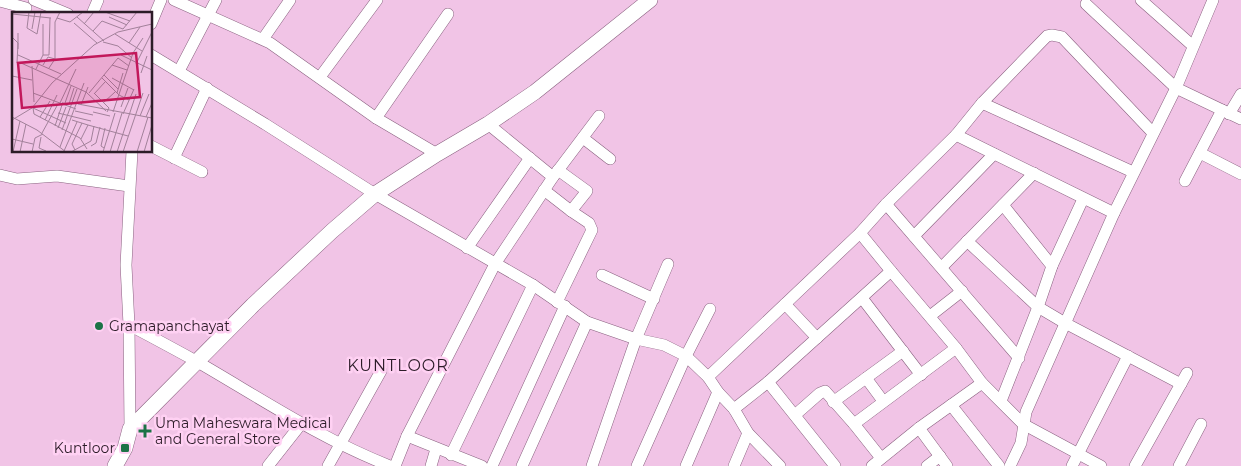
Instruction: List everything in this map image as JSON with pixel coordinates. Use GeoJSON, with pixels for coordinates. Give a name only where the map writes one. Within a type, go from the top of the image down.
{"type":"FeatureCollection","features":[{"type":"Feature","properties":{"kind":"street"},"geometry":{"type":"LineString","coordinates":[[93,12],[98,0]]}},
{"type":"Feature","properties":{"kind":"street"},"geometry":{"type":"LineString","coordinates":[[152,22],[161,0]]}},
{"type":"Feature","properties":{"kind":"street"},"geometry":{"type":"LineString","coordinates":[[174,0],[270,42],[376,118],[437,154]]}},
{"type":"Feature","properties":{"kind":"street"},"geometry":{"type":"LineString","coordinates":[[179,71],[216,0]]}},
{"type":"Feature","properties":{"kind":"street"},"geometry":{"type":"LineString","coordinates":[[263,40],[290,0]]}},
{"type":"Feature","properties":{"kind":"street"},"geometry":{"type":"LineString","coordinates":[[320,77],[377,0]]}},
{"type":"Feature","properties":{"kind":"street"},"geometry":{"type":"LineString","coordinates":[[130,429],[196,361],[332,231],[375,194],[488,124],[535,92],[650,0]]}},
{"type":"Feature","properties":{"kind":"street"},"geometry":{"type":"LineString","coordinates":[[1142,0],[1193,46]]}},
{"type":"Feature","properties":{"kind":"street"},"geometry":{"type":"LineString","coordinates":[[0,1],[59,12]]}},
{"type":"Feature","properties":{"kind":"street"},"geometry":{"type":"LineString","coordinates":[[1010,466],[1021,443],[1026,412],[1064,323],[1133,172],[1176,88],[1212,1]]}},
{"type":"Feature","properties":{"kind":"street"},"geometry":{"type":"LineString","coordinates":[[1086,4],[1176,88],[1241,119]]}},
{"type":"Feature","properties":{"kind":"street"},"geometry":{"type":"LineString","coordinates":[[376,118],[448,14]]}},
{"type":"Feature","properties":{"kind":"street"},"geometry":{"type":"LineString","coordinates":[[708,377],[860,233],[886,204],[956,135],[982,103],[1047,36],[1057,35],[1062,37],[1154,133]]}},
{"type":"Feature","properties":{"kind":"street"},"geometry":{"type":"LineString","coordinates":[[152,56],[375,194],[533,285],[587,322],[664,345],[686,356],[708,377],[718,392],[734,409],[748,433],[780,466]]}},
{"type":"Feature","properties":{"kind":"street"},"geometry":{"type":"LineString","coordinates":[[174,158],[207,88]]}},
{"type":"Feature","properties":{"kind":"street"},"geometry":{"type":"LineString","coordinates":[[1185,181],[1226,112],[1241,94]]}},
{"type":"Feature","properties":{"kind":"street"},"geometry":{"type":"LineString","coordinates":[[982,103],[1133,172]]}},
{"type":"Feature","properties":{"kind":"street"},"geometry":{"type":"LineString","coordinates":[[395,466],[407,436],[495,264],[544,190],[599,116]]}},
{"type":"Feature","properties":{"kind":"street"},"geometry":{"type":"LineString","coordinates":[[488,124],[530,158],[587,191],[571,211]]}},
{"type":"Feature","properties":{"kind":"street"},"geometry":{"type":"LineString","coordinates":[[956,135],[1114,213]]}},
{"type":"Feature","properties":{"kind":"street"},"geometry":{"type":"LineString","coordinates":[[583,138],[610,159]]}},
{"type":"Feature","properties":{"kind":"street"},"geometry":{"type":"LineString","coordinates":[[152,147],[202,172]]}},
{"type":"Feature","properties":{"kind":"street"},"geometry":{"type":"LineString","coordinates":[[115,466],[125,448],[130,429],[129,325],[126,265],[132,152]]}},
{"type":"Feature","properties":{"kind":"street"},"geometry":{"type":"LineString","coordinates":[[1200,153],[1241,174]]}},
{"type":"Feature","properties":{"kind":"street"},"geometry":{"type":"LineString","coordinates":[[914,236],[994,154]]}},
{"type":"Feature","properties":{"kind":"street"},"geometry":{"type":"LineString","coordinates":[[467,248],[530,158]]}},
{"type":"Feature","properties":{"kind":"street"},"geometry":{"type":"LineString","coordinates":[[942,267],[1034,173]]}},
{"type":"Feature","properties":{"kind":"street"},"geometry":{"type":"LineString","coordinates":[[0,175],[17,179],[57,176],[129,186]]}},
{"type":"Feature","properties":{"kind":"street"},"geometry":{"type":"LineString","coordinates":[[492,466],[592,230],[590,223],[544,190]]}},
{"type":"Feature","properties":{"kind":"street"},"geometry":{"type":"LineString","coordinates":[[1001,401],[1019,358],[1052,266],[1083,199]]}},
{"type":"Feature","properties":{"kind":"street"},"geometry":{"type":"LineString","coordinates":[[886,204],[1019,358]]}},
{"type":"Feature","properties":{"kind":"street"},"geometry":{"type":"LineString","coordinates":[[1003,205],[1052,266]]}},
{"type":"Feature","properties":{"kind":"street"},"geometry":{"type":"LineString","coordinates":[[860,233],[930,316],[982,383],[1023,424],[1101,466]]}},
{"type":"Feature","properties":{"kind":"street"},"geometry":{"type":"LineString","coordinates":[[967,241],[1038,307],[1064,323],[1128,356],[1184,378],[1135,466]]}},
{"type":"Feature","properties":{"kind":"street"},"geometry":{"type":"LineString","coordinates":[[592,466],[636,338],[668,264]]}},
{"type":"Feature","properties":{"kind":"street"},"geometry":{"type":"LineString","coordinates":[[734,409],[768,382],[891,271]]}},
{"type":"Feature","properties":{"kind":"street"},"geometry":{"type":"LineString","coordinates":[[602,275],[654,298]]}},
{"type":"Feature","properties":{"kind":"street"},"geometry":{"type":"LineString","coordinates":[[451,455],[533,285]]}},
{"type":"Feature","properties":{"kind":"street"},"geometry":{"type":"LineString","coordinates":[[930,316],[962,291]]}},
{"type":"Feature","properties":{"kind":"street"},"geometry":{"type":"LineString","coordinates":[[862,298],[921,375]]}},
{"type":"Feature","properties":{"kind":"street"},"geometry":{"type":"LineString","coordinates":[[785,304],[817,338]]}},
{"type":"Feature","properties":{"kind":"street"},"geometry":{"type":"LineString","coordinates":[[637,466],[686,356],[710,309]]}},
{"type":"Feature","properties":{"kind":"street"},"geometry":{"type":"LineString","coordinates":[[522,466],[587,322]]}},
{"type":"Feature","properties":{"kind":"street"},"geometry":{"type":"LineString","coordinates":[[129,325],[196,361],[301,424],[384,465]]}},
{"type":"Feature","properties":{"kind":"street"},"geometry":{"type":"LineString","coordinates":[[854,424],[956,348]]}},
{"type":"Feature","properties":{"kind":"street"},"geometry":{"type":"LineString","coordinates":[[833,402],[903,351]]}},
{"type":"Feature","properties":{"kind":"street"},"geometry":{"type":"LineString","coordinates":[[1072,466],[1128,356]]}},
{"type":"Feature","properties":{"kind":"street"},"geometry":{"type":"LineString","coordinates":[[328,466],[381,371]]}},
{"type":"Feature","properties":{"kind":"street"},"geometry":{"type":"LineString","coordinates":[[866,378],[883,401]]}},
{"type":"Feature","properties":{"kind":"street"},"geometry":{"type":"LineString","coordinates":[[768,382],[835,466]]}},
{"type":"Feature","properties":{"kind":"street"},"geometry":{"type":"LineString","coordinates":[[795,415],[822,391],[827,392],[833,402],[854,424],[876,462],[919,428],[982,383]]}},
{"type":"Feature","properties":{"kind":"street"},"geometry":{"type":"LineString","coordinates":[[686,466],[718,392]]}},
{"type":"Feature","properties":{"kind":"street"},"geometry":{"type":"LineString","coordinates":[[951,405],[999,466]]}},
{"type":"Feature","properties":{"kind":"street"},"geometry":{"type":"LineString","coordinates":[[268,466],[301,424]]}},
{"type":"Feature","properties":{"kind":"street"},"geometry":{"type":"LineString","coordinates":[[1179,466],[1201,424]]}},
{"type":"Feature","properties":{"kind":"street"},"geometry":{"type":"LineString","coordinates":[[919,428],[947,466]]}},
{"type":"Feature","properties":{"kind":"street"},"geometry":{"type":"LineString","coordinates":[[734,466],[748,433]]}},
{"type":"Feature","properties":{"kind":"street"},"geometry":{"type":"LineString","coordinates":[[407,436],[482,466]]}},
{"type":"Feature","properties":{"kind":"street"},"geometry":{"type":"LineString","coordinates":[[430,466],[436,449]]}},
{"type":"Feature","properties":{"kind":"street"},"geometry":{"type":"LineString","coordinates":[[927,466],[940,456]]}},
{"type":"Feature","properties":{"kind":"place","name":"Gramapanchayat"},"geometry":{"type":"Point","coordinates":[99,326]}},
{"type":"Feature","properties":{"kind":"place","name":"Uma Maheswara Medical and General Store"},"geometry":{"type":"Point","coordinates":[145,431]}},
{"type":"Feature","properties":{"kind":"place","name":"Kuntloor"},"geometry":{"type":"Point","coordinates":[125,448]}},
{"type":"Feature","properties":{"kind":"district","name":"KUNTLOOR"},"geometry":{"type":"Point","coordinates":[398,365]}}]}
